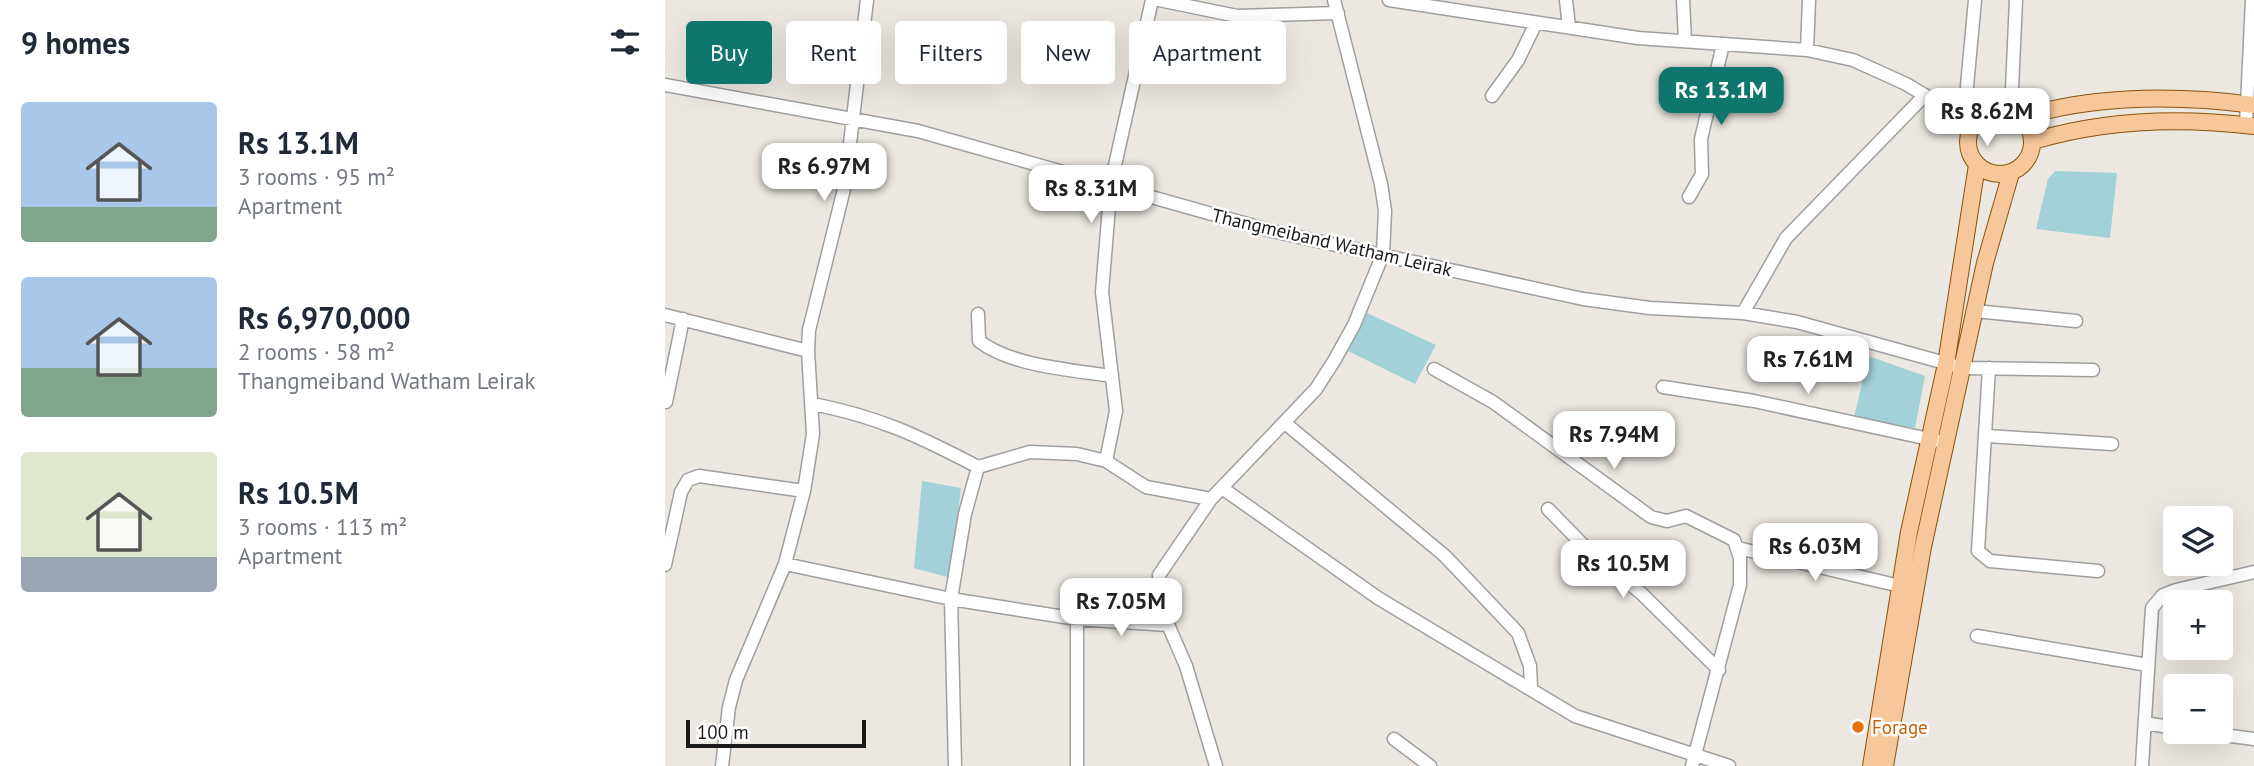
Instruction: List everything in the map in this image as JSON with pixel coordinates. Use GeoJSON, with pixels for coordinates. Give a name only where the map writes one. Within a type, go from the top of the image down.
{"type":"FeatureCollection","features":[{"type":"Feature","properties":{"kind":"main road"},"geometry":{"type":"LineString","coordinates":[[1871,766],[1900,586],[1928,439],[1946,364],[1977,165],[1967,145],[1976,121],[1998,109],[2016,114],[2087,101],[2250,105]]}},
{"type":"Feature","properties":{"kind":"main road"},"geometry":{"type":"LineString","coordinates":[[1977,165],[1998,175],[2011,173],[2023,166],[2031,154],[2033,141],[2030,127],[2016,114]]}},
{"type":"Feature","properties":{"kind":"main road"},"geometry":{"type":"LineString","coordinates":[[2033,141],[2084,127],[2121,123],[2198,122],[2250,126]]}},
{"type":"Feature","properties":{"kind":"main road"},"geometry":{"type":"LineString","coordinates":[[1885,766],[1923,547],[1991,237],[2011,173]]}},
{"type":"Feature","properties":{"kind":"street"},"geometry":{"type":"LineString","coordinates":[[722,766],[729,707],[736,680],[785,564],[804,491],[813,434],[808,351],[816,297],[845,185],[867,0]]}},
{"type":"Feature","properties":{"kind":"street"},"geometry":{"type":"LineString","coordinates":[[1106,461],[1117,411],[1102,292],[1111,183],[1152,0]]}},
{"type":"Feature","properties":{"kind":"street"},"geometry":{"type":"LineString","coordinates":[[1159,0],[1237,16],[1338,13]]}},
{"type":"Feature","properties":{"kind":"street"},"geometry":{"type":"LineString","coordinates":[[1216,766],[1186,666],[1160,606],[1159,575],[1212,499],[1316,388],[1354,325],[1383,254],[1385,211],[1381,184],[1334,0]]}},
{"type":"Feature","properties":{"kind":"street"},"geometry":{"type":"LineString","coordinates":[[1389,0],[1638,38],[1808,50],[1853,60],[1976,121]]}},
{"type":"Feature","properties":{"kind":"street"},"geometry":{"type":"LineString","coordinates":[[1566,0],[1569,27]]}},
{"type":"Feature","properties":{"kind":"street"},"geometry":{"type":"LineString","coordinates":[[1683,0],[1685,40]]}},
{"type":"Feature","properties":{"kind":"street"},"geometry":{"type":"LineString","coordinates":[[1808,50],[1809,0]]}},
{"type":"Feature","properties":{"kind":"street"},"geometry":{"type":"LineString","coordinates":[[1975,0],[1967,86],[1976,121]]}},
{"type":"Feature","properties":{"kind":"street"},"geometry":{"type":"LineString","coordinates":[[2016,0],[2016,114]]}},
{"type":"Feature","properties":{"kind":"street"},"geometry":{"type":"LineString","coordinates":[[2250,126],[2252,0]]}},
{"type":"Feature","properties":{"kind":"street"},"geometry":{"type":"LineString","coordinates":[[1492,96],[1518,60],[1536,23]]}},
{"type":"Feature","properties":{"kind":"street"},"geometry":{"type":"LineString","coordinates":[[1689,197],[1702,174],[1701,139],[1723,44]]}},
{"type":"Feature","properties":{"kind":"street","name":"Thangmeiband Watham Leirak"},"geometry":{"type":"LineString","coordinates":[[665,85],[919,131],[1111,183],[1146,197],[1259,228],[1583,299],[1650,308],[1744,313],[1829,330],[1963,368],[2093,370]]}},
{"type":"Feature","properties":{"kind":"street"},"geometry":{"type":"LineString","coordinates":[[1744,313],[1786,238],[1925,95]]}},
{"type":"Feature","properties":{"kind":"street"},"geometry":{"type":"LineString","coordinates":[[1975,311],[2076,321]]}},
{"type":"Feature","properties":{"kind":"street"},"geometry":{"type":"LineString","coordinates":[[978,314],[978,341],[988,348],[1042,365],[1112,376]]}},
{"type":"Feature","properties":{"kind":"street"},"geometry":{"type":"LineString","coordinates":[[665,315],[808,351]]}},
{"type":"Feature","properties":{"kind":"street"},"geometry":{"type":"LineString","coordinates":[[666,402],[683,319]]}},
{"type":"Feature","properties":{"kind":"street"},"geometry":{"type":"LineString","coordinates":[[1989,368],[1987,436],[1977,542],[1982,557],[1990,561],[2098,571]]}},
{"type":"Feature","properties":{"kind":"street"},"geometry":{"type":"LineString","coordinates":[[1434,369],[1493,402],[1651,517],[1667,520],[1686,516],[1726,535],[1738,548],[1900,586]]}},
{"type":"Feature","properties":{"kind":"street"},"geometry":{"type":"LineString","coordinates":[[1664,387],[1754,401],[1946,442]]}},
{"type":"Feature","properties":{"kind":"street"},"geometry":{"type":"LineString","coordinates":[[813,404],[864,414],[913,433],[978,467],[1030,452],[1059,452],[1106,461],[1146,487],[1212,499]]}},
{"type":"Feature","properties":{"kind":"street"},"geometry":{"type":"LineString","coordinates":[[1285,423],[1445,556],[1518,633],[1530,666],[1531,687]]}},
{"type":"Feature","properties":{"kind":"street"},"geometry":{"type":"LineString","coordinates":[[1987,436],[2112,444]]}},
{"type":"Feature","properties":{"kind":"street"},"geometry":{"type":"LineString","coordinates":[[955,766],[951,599],[965,514],[978,467]]}},
{"type":"Feature","properties":{"kind":"street"},"geometry":{"type":"LineString","coordinates":[[665,565],[681,492],[688,480],[699,476],[804,491]]}},
{"type":"Feature","properties":{"kind":"street"},"geometry":{"type":"LineString","coordinates":[[1222,488],[1378,598],[1531,687],[1575,716],[1694,761],[1730,766]]}},
{"type":"Feature","properties":{"kind":"street"},"geometry":{"type":"LineString","coordinates":[[1548,509],[1590,552],[1641,593],[1719,670]]}},
{"type":"Feature","properties":{"kind":"street"},"geometry":{"type":"LineString","coordinates":[[1694,761],[1740,585],[1738,548]]}},
{"type":"Feature","properties":{"kind":"street"},"geometry":{"type":"LineString","coordinates":[[785,564],[951,599],[1077,619],[1168,625]]}},
{"type":"Feature","properties":{"kind":"street"},"geometry":{"type":"LineString","coordinates":[[2142,766],[2152,608],[2163,595],[2254,572]]}},
{"type":"Feature","properties":{"kind":"street"},"geometry":{"type":"LineString","coordinates":[[1077,619],[1077,766]]}},
{"type":"Feature","properties":{"kind":"street"},"geometry":{"type":"LineString","coordinates":[[1977,636],[2147,665]]}},
{"type":"Feature","properties":{"kind":"street"},"geometry":{"type":"LineString","coordinates":[[2145,723],[2163,726]]}},
{"type":"Feature","properties":{"kind":"street"},"geometry":{"type":"LineString","coordinates":[[2233,736],[2254,739]]}},
{"type":"Feature","properties":{"kind":"street"},"geometry":{"type":"LineString","coordinates":[[1394,739],[1411,760],[1430,766]]}},
{"type":"Feature","properties":{"kind":"water"},"geometry":{"type":"Polygon","coordinates":[[[2055,171],[2117,173],[2110,238],[2036,229],[2048,179],[2055,171]]]}},
{"type":"Feature","properties":{"kind":"water"},"geometry":{"type":"Polygon","coordinates":[[[1367,313],[1436,345],[1415,384],[1346,350],[1367,313]]]}},
{"type":"Feature","properties":{"kind":"water"},"geometry":{"type":"Polygon","coordinates":[[[1871,357],[1925,376],[1915,428],[1854,417],[1868,359],[1871,357]]]}},
{"type":"Feature","properties":{"kind":"water"},"geometry":{"type":"Polygon","coordinates":[[[922,481],[961,488],[951,578],[914,568],[922,481]]]}},
{"type":"Feature","properties":{"kind":"place","name":"Forage"},"geometry":{"type":"Point","coordinates":[1858,727]}}]}
